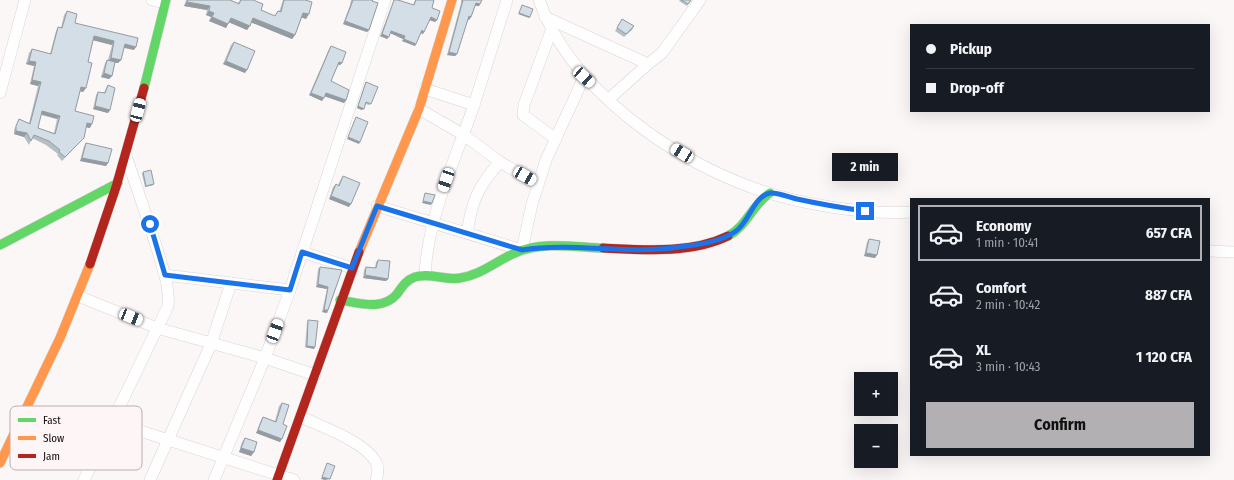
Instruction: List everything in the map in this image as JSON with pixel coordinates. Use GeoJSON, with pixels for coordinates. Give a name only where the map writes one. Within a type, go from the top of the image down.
{"type":"FeatureCollection","features":[{"type":"Feature","properties":{"kind":"street"},"geometry":{"type":"LineString","coordinates":[[0,92],[25,0]]}},
{"type":"Feature","properties":{"kind":"street"},"geometry":{"type":"LineString","coordinates":[[27,406],[78,296],[118,183],[166,2],[152,0]]}},
{"type":"Feature","properties":{"kind":"street"},"geometry":{"type":"LineString","coordinates":[[214,480],[265,358],[290,290],[385,0]]}},
{"type":"Feature","properties":{"kind":"street"},"geometry":{"type":"LineString","coordinates":[[278,477],[301,417],[352,268],[419,109],[452,0]]}},
{"type":"Feature","properties":{"kind":"street"},"geometry":{"type":"LineString","coordinates":[[425,274],[426,259],[433,223],[444,187],[474,105],[507,0]]}},
{"type":"Feature","properties":{"kind":"street"},"geometry":{"type":"LineString","coordinates":[[539,0],[551,31],[584,77],[628,118],[682,153],[731,178],[770,193],[853,210],[889,213],[910,212]]}},
{"type":"Feature","properties":{"kind":"street"},"geometry":{"type":"LineString","coordinates":[[609,99],[666,48],[700,0]]}},
{"type":"Feature","properties":{"kind":"street"},"geometry":{"type":"LineString","coordinates":[[545,17],[648,64]]}},
{"type":"Feature","properties":{"kind":"street"},"geometry":{"type":"LineString","coordinates":[[551,31],[524,105],[523,115],[556,139]]}},
{"type":"Feature","properties":{"kind":"street"},"geometry":{"type":"LineString","coordinates":[[522,250],[538,184],[556,139],[584,77]]}},
{"type":"Feature","properties":{"kind":"street"},"geometry":{"type":"LineString","coordinates":[[425,88],[474,105]]}},
{"type":"Feature","properties":{"kind":"street"},"geometry":{"type":"LineString","coordinates":[[419,109],[464,135],[500,162],[538,184]]}},
{"type":"Feature","properties":{"kind":"street"},"geometry":{"type":"LineString","coordinates":[[120,406],[168,306],[169,293],[150,224],[126,156]]}},
{"type":"Feature","properties":{"kind":"street"},"geometry":{"type":"LineString","coordinates":[[467,233],[473,200],[479,187],[500,162]]}},
{"type":"Feature","properties":{"kind":"street"},"geometry":{"type":"LineString","coordinates":[[3,241],[118,183]]}},
{"type":"Feature","properties":{"kind":"street"},"geometry":{"type":"LineString","coordinates":[[340,300],[377,306],[385,304],[394,298],[412,277],[425,274],[455,279],[472,276],[522,250],[543,247],[655,249],[677,248],[709,242],[724,238],[737,230],[761,198],[770,193]]}},
{"type":"Feature","properties":{"kind":"street"},"geometry":{"type":"LineString","coordinates":[[377,206],[522,250]]}},
{"type":"Feature","properties":{"kind":"street"},"geometry":{"type":"LineString","coordinates":[[1210,251],[1234,252]]}},
{"type":"Feature","properties":{"kind":"street"},"geometry":{"type":"LineString","coordinates":[[302,252],[352,268]]}},
{"type":"Feature","properties":{"kind":"street"},"geometry":{"type":"LineString","coordinates":[[165,275],[290,290]]}},
{"type":"Feature","properties":{"kind":"street"},"geometry":{"type":"LineString","coordinates":[[150,480],[211,344],[230,283]]}},
{"type":"Feature","properties":{"kind":"street"},"geometry":{"type":"LineString","coordinates":[[78,296],[157,328],[265,358],[315,375]]}},
{"type":"Feature","properties":{"kind":"street"},"geometry":{"type":"LineString","coordinates":[[301,417],[350,441],[372,456],[377,463],[378,472],[376,480]]}},
{"type":"Feature","properties":{"kind":"street"},"geometry":{"type":"LineString","coordinates":[[142,432],[278,477],[294,480]]}},
{"type":"Feature","properties":{"kind":"street"},"geometry":{"type":"LineString","coordinates":[[0,463],[10,442]]}},
{"type":"Feature","properties":{"kind":"street"},"geometry":{"type":"LineString","coordinates":[[84,480],[89,470]]}},
{"type":"Feature","properties":{"kind":"building"},"geometry":{"type":"Polygon","coordinates":[[[188,0],[230,0],[239,4],[241,0],[253,0],[263,4],[261,10],[275,16],[278,11],[281,12],[284,0],[305,0],[312,2],[309,14],[303,13],[295,35],[253,18],[250,26],[231,18],[228,24],[212,17],[214,13],[209,11],[210,6],[187,2],[188,0]]]}},
{"type":"Feature","properties":{"kind":"building"},"geometry":{"type":"Polygon","coordinates":[[[353,0],[373,0],[372,1],[378,3],[369,30],[345,21],[353,0]]]}},
{"type":"Feature","properties":{"kind":"building"},"geometry":{"type":"Polygon","coordinates":[[[394,0],[414,5],[416,0],[434,0],[432,8],[440,11],[437,20],[431,17],[424,32],[422,30],[416,44],[404,39],[405,36],[391,31],[389,37],[382,34],[394,0]]]}},
{"type":"Feature","properties":{"kind":"building"},"geometry":{"type":"Polygon","coordinates":[[[463,0],[482,0],[480,4],[476,3],[471,17],[469,16],[457,54],[449,52],[463,0]]]}},
{"type":"Feature","properties":{"kind":"building"},"geometry":{"type":"Polygon","coordinates":[[[681,0],[691,0],[688,4],[681,0]]]}},
{"type":"Feature","properties":{"kind":"building"},"geometry":{"type":"Polygon","coordinates":[[[522,5],[533,9],[530,17],[519,13],[522,5]]]}},
{"type":"Feature","properties":{"kind":"building"},"geometry":{"type":"Polygon","coordinates":[[[67,11],[77,14],[75,23],[138,38],[136,47],[125,44],[121,60],[111,58],[114,41],[94,36],[88,62],[92,63],[86,88],[81,87],[75,111],[94,116],[92,124],[87,123],[84,138],[65,157],[59,152],[60,150],[49,141],[34,135],[31,141],[27,133],[16,131],[16,126],[19,119],[30,124],[41,82],[32,80],[36,62],[29,61],[32,49],[51,54],[58,27],[62,28],[67,11]],[[42,111],[38,128],[55,134],[60,116],[42,111]]]}},
{"type":"Feature","properties":{"kind":"building"},"geometry":{"type":"Polygon","coordinates":[[[622,19],[634,26],[626,34],[617,28],[622,19]]]}},
{"type":"Feature","properties":{"kind":"building"},"geometry":{"type":"Polygon","coordinates":[[[234,42],[255,51],[247,70],[226,61],[234,42]]]}},
{"type":"Feature","properties":{"kind":"building"},"geometry":{"type":"Polygon","coordinates":[[[331,46],[346,52],[342,63],[339,62],[331,81],[349,90],[346,100],[326,93],[324,98],[311,93],[331,46]]]}},
{"type":"Feature","properties":{"kind":"building"},"geometry":{"type":"Polygon","coordinates":[[[107,60],[115,62],[112,76],[104,73],[107,60]]]}},
{"type":"Feature","properties":{"kind":"building"},"geometry":{"type":"Polygon","coordinates":[[[366,82],[378,87],[371,104],[366,102],[364,109],[358,106],[366,82]]]}},
{"type":"Feature","properties":{"kind":"building"},"geometry":{"type":"Polygon","coordinates":[[[108,85],[115,88],[110,110],[95,106],[98,92],[105,93],[108,85]]]}},
{"type":"Feature","properties":{"kind":"building"},"geometry":{"type":"Polygon","coordinates":[[[356,117],[368,122],[360,142],[348,137],[356,117]]]}},
{"type":"Feature","properties":{"kind":"building"},"geometry":{"type":"Polygon","coordinates":[[[86,143],[112,149],[108,163],[82,158],[86,143]]]}},
{"type":"Feature","properties":{"kind":"building"},"geometry":{"type":"Polygon","coordinates":[[[151,170],[154,184],[146,186],[143,172],[151,170]]]}},
{"type":"Feature","properties":{"kind":"building"},"geometry":{"type":"Polygon","coordinates":[[[343,176],[360,183],[351,204],[331,196],[336,184],[339,186],[343,176]]]}},
{"type":"Feature","properties":{"kind":"building"},"geometry":{"type":"Polygon","coordinates":[[[425,193],[435,195],[432,203],[423,201],[425,193]]]}},
{"type":"Feature","properties":{"kind":"building"},"geometry":{"type":"Polygon","coordinates":[[[869,239],[880,241],[877,255],[866,253],[869,239]]]}},
{"type":"Feature","properties":{"kind":"building"},"geometry":{"type":"Polygon","coordinates":[[[378,260],[390,261],[388,279],[365,275],[366,267],[376,268],[378,260]]]}},
{"type":"Feature","properties":{"kind":"building"},"geometry":{"type":"Polygon","coordinates":[[[320,267],[342,270],[328,310],[324,310],[328,287],[318,284],[320,267]]]}},
{"type":"Feature","properties":{"kind":"building"},"geometry":{"type":"Polygon","coordinates":[[[308,320],[318,321],[315,347],[307,346],[308,320]]]}},
{"type":"Feature","properties":{"kind":"building"},"geometry":{"type":"Polygon","coordinates":[[[282,403],[289,405],[283,424],[287,426],[282,439],[258,430],[263,417],[276,422],[282,403]]]}},
{"type":"Feature","properties":{"kind":"building"},"geometry":{"type":"Polygon","coordinates":[[[245,438],[257,442],[254,452],[241,448],[245,438]]]}},
{"type":"Feature","properties":{"kind":"building"},"geometry":{"type":"Polygon","coordinates":[[[327,463],[335,466],[330,479],[322,477],[327,463]]]}},
{"type":"Feature","properties":{"kind":"traffic: fast"},"geometry":{"type":"LineString","coordinates":[[144,88],[166,0]]}},
{"type":"Feature","properties":{"kind":"traffic: fast"},"geometry":{"type":"LineString","coordinates":[[0,245],[118,183]]}},
{"type":"Feature","properties":{"kind":"traffic: fast"},"geometry":{"type":"LineString","coordinates":[[728,236],[740,227],[759,203],[770,193]]}},
{"type":"Feature","properties":{"kind":"traffic: fast"},"geometry":{"type":"LineString","coordinates":[[340,300],[363,304],[385,303],[397,294],[412,278],[426,275],[454,279],[468,276],[482,271],[508,256],[525,249],[547,246],[603,248]]}},
{"type":"Feature","properties":{"kind":"traffic: slow"},"geometry":{"type":"LineString","coordinates":[[359,252],[419,109],[452,0]]}},
{"type":"Feature","properties":{"kind":"traffic: slow"},"geometry":{"type":"LineString","coordinates":[[27,406],[60,338],[90,264]]}},
{"type":"Feature","properties":{"kind":"traffic: slow"},"geometry":{"type":"LineString","coordinates":[[0,463],[10,442]]}},
{"type":"Feature","properties":{"kind":"traffic: jam"},"geometry":{"type":"LineString","coordinates":[[90,264],[116,187],[144,88]]}},
{"type":"Feature","properties":{"kind":"traffic: jam"},"geometry":{"type":"LineString","coordinates":[[603,248],[667,250],[698,246],[714,242],[728,236]]}},
{"type":"Feature","properties":{"kind":"traffic: jam"},"geometry":{"type":"LineString","coordinates":[[277,480],[359,252]]}},
{"type":"Feature","properties":{"kind":"route"},"geometry":{"type":"LineString","coordinates":[[150,224],[165,275],[290,290],[302,252],[352,268],[377,206],[522,250],[543,247],[641,249],[677,248],[712,241],[724,238],[737,230],[748,218],[761,198],[770,193],[826,205],[865,211]]}}]}
